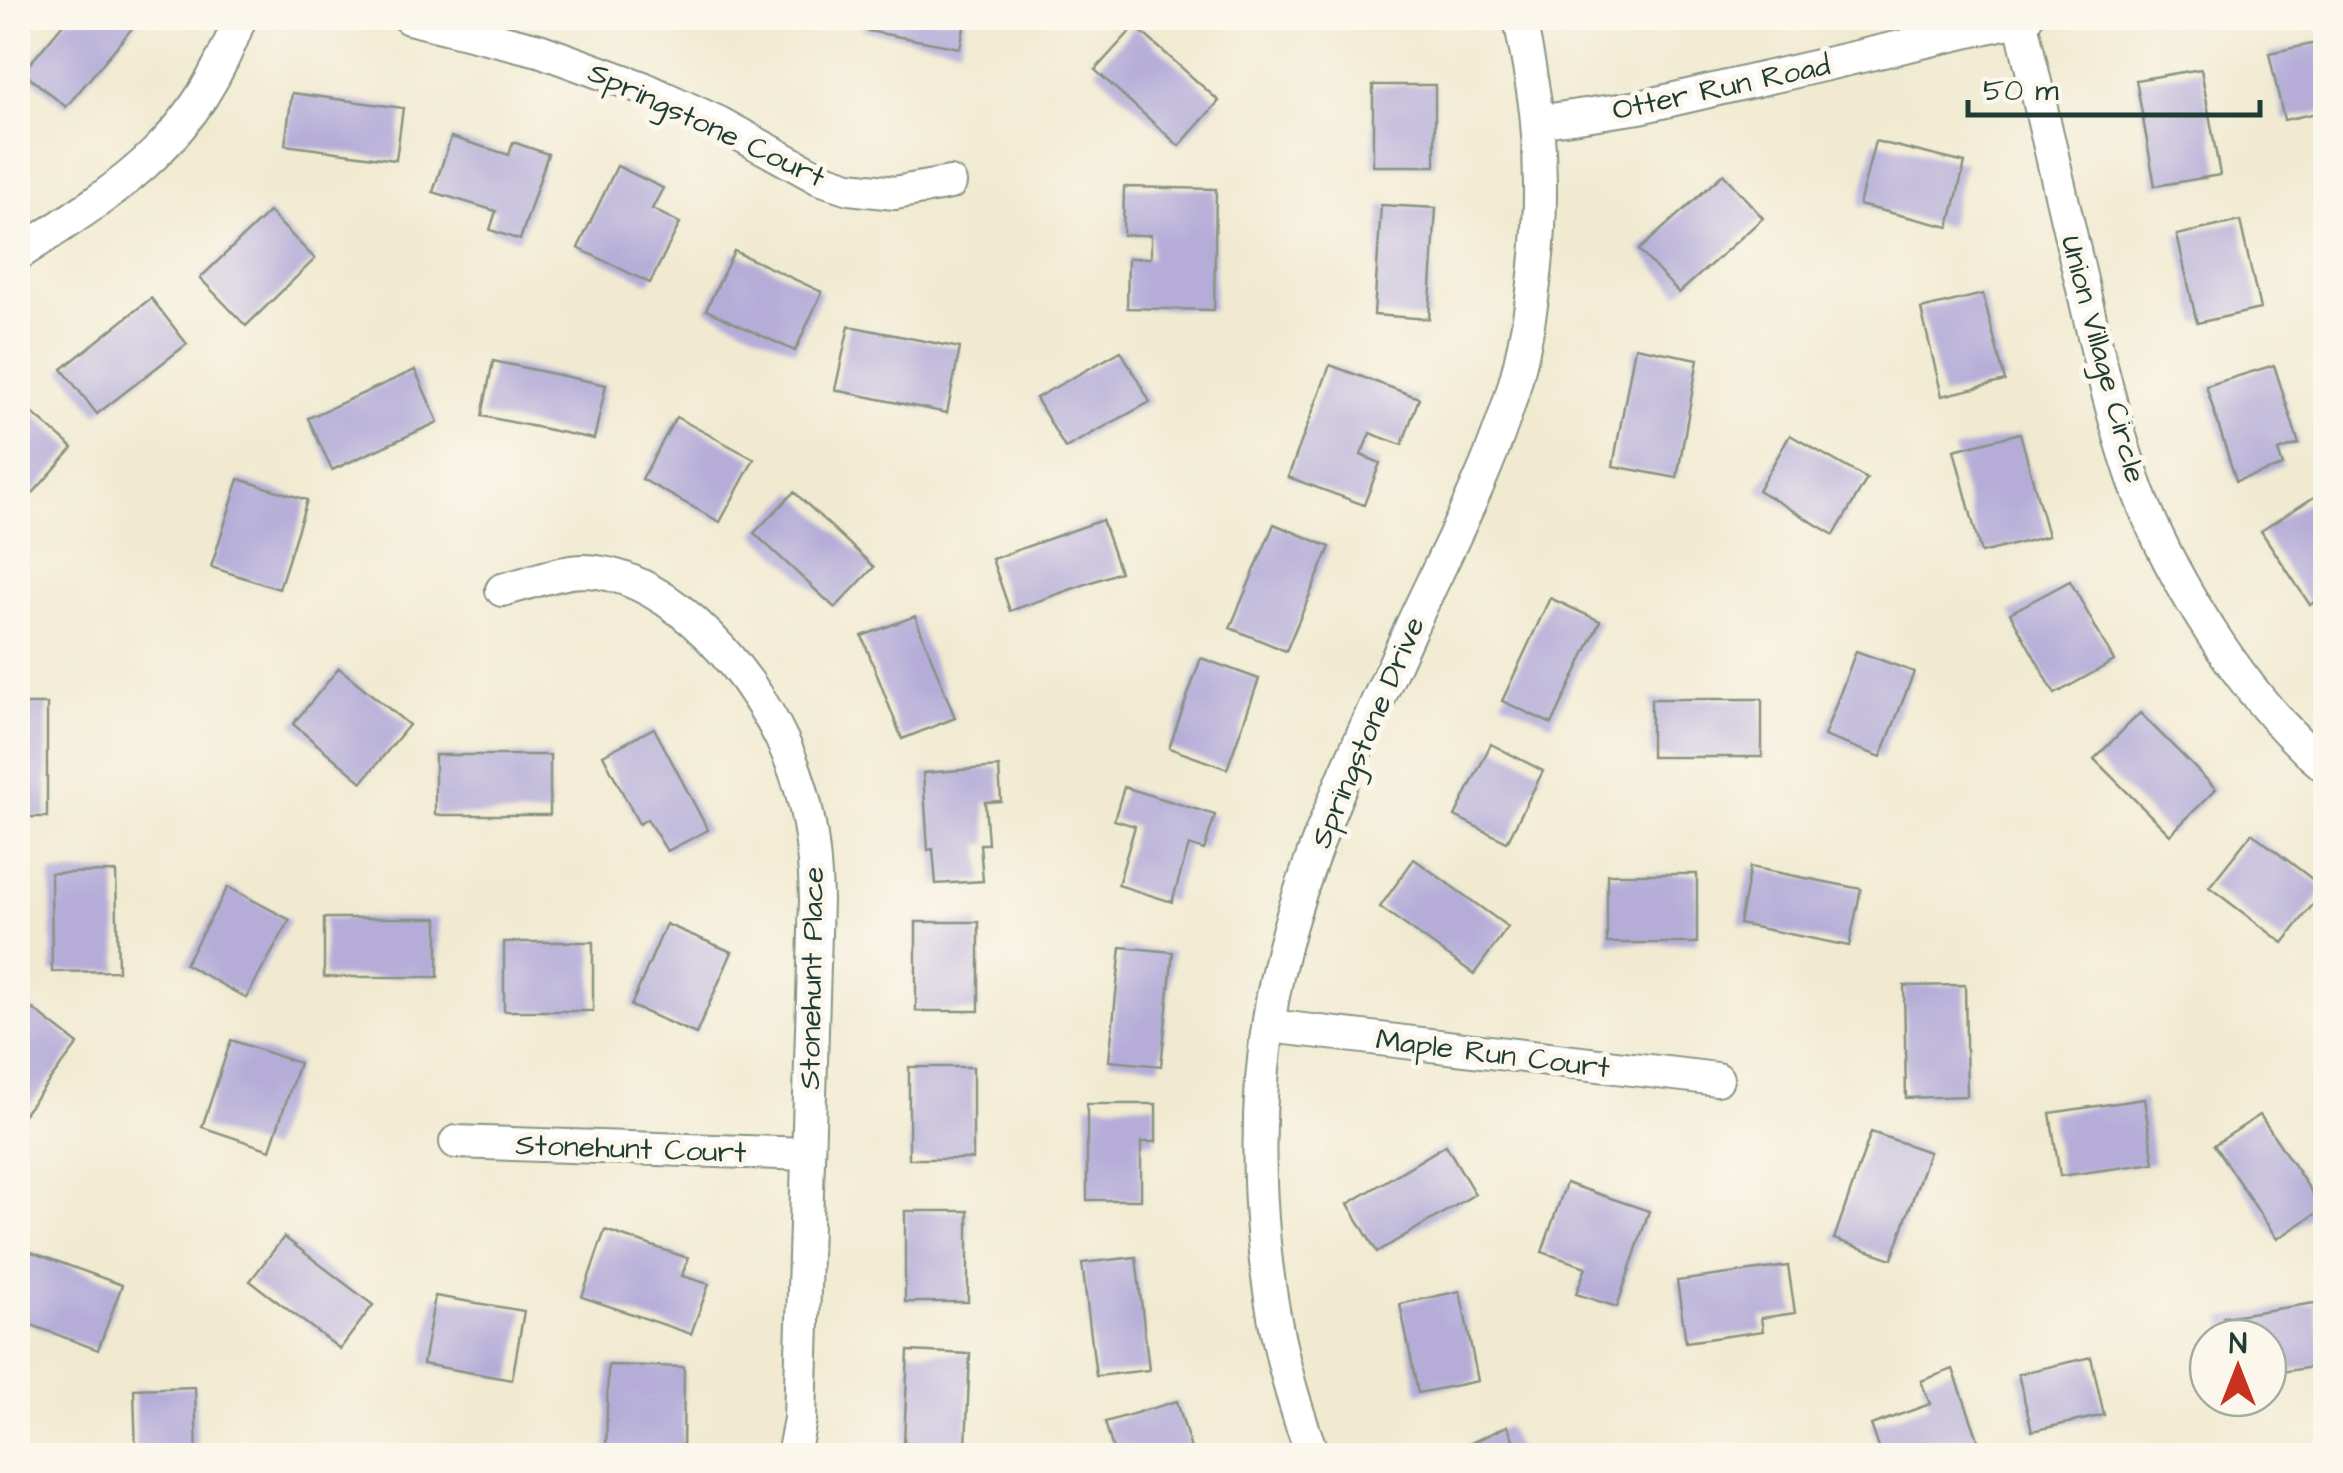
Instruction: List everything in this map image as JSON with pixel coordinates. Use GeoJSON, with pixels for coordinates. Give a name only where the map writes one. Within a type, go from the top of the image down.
{"type":"FeatureCollection","features":[{"type":"Feature","properties":{"kind":"street"},"geometry":{"type":"LineString","coordinates":[[18,254],[116,191],[170,140],[199,102],[229,48],[240,18]]}},
{"type":"Feature","properties":{"kind":"street","name":"Springstone Court"},"geometry":{"type":"LineString","coordinates":[[409,18],[539,50],[643,88],[720,123],[819,178],[850,188],[895,193],[950,183]]}},
{"type":"Feature","properties":{"kind":"street","name":"Springstone Drive"},"geometry":{"type":"LineString","coordinates":[[1313,1456],[1282,1358],[1266,1268],[1260,1183],[1264,1067],[1289,929],[1332,802],[1509,404],[1530,311],[1536,264],[1537,122],[1520,18]]}},
{"type":"Feature","properties":{"kind":"street","name":"Otter Run Road"},"geometry":{"type":"LineString","coordinates":[[1537,122],[1640,107],[2022,18]]}},
{"type":"Feature","properties":{"kind":"street","name":"Union Village Circle"},"geometry":{"type":"LineString","coordinates":[[2022,18],[2113,414],[2155,532],[2202,617],[2255,692],[2326,767]]}},
{"type":"Feature","properties":{"kind":"street","name":"Stonehunt Place"},"geometry":{"type":"LineString","coordinates":[[502,590],[582,571],[615,576],[648,589],[719,646],[772,719],[801,789],[816,864],[800,1419],[793,1456]]}},
{"type":"Feature","properties":{"kind":"street","name":"Maple Run Court"},"geometry":{"type":"LineString","coordinates":[[1270,1026],[1717,1079]]}},
{"type":"Feature","properties":{"kind":"street","name":"Stonehunt Court"},"geometry":{"type":"LineString","coordinates":[[456,1142],[807,1154]]}},
{"type":"Feature","properties":{"kind":"building"},"geometry":{"type":"Polygon","coordinates":[[[68,18],[139,20],[66,107],[23,72],[68,18]]]}},
{"type":"Feature","properties":{"kind":"building"},"geometry":{"type":"Polygon","coordinates":[[[865,18],[966,18],[960,48],[863,30],[865,18]]]}},
{"type":"Feature","properties":{"kind":"building"},"geometry":{"type":"Polygon","coordinates":[[[1324,18],[1354,18],[1354,19],[1327,26],[1324,18]]]}},
{"type":"Feature","properties":{"kind":"building"},"geometry":{"type":"Polygon","coordinates":[[[1135,26],[1219,101],[1179,146],[1095,70],[1135,26]]]}},
{"type":"Feature","properties":{"kind":"building"},"geometry":{"type":"Polygon","coordinates":[[[2326,41],[2326,111],[2284,120],[2269,53],[2326,41]]]}},
{"type":"Feature","properties":{"kind":"building"},"geometry":{"type":"Polygon","coordinates":[[[2201,69],[2220,175],[2155,186],[2136,80],[2201,69]]]}},
{"type":"Feature","properties":{"kind":"building"},"geometry":{"type":"Polygon","coordinates":[[[1373,85],[1435,85],[1435,166],[1373,166],[1373,85]]]}},
{"type":"Feature","properties":{"kind":"building"},"geometry":{"type":"Polygon","coordinates":[[[292,93],[403,108],[396,160],[285,145],[292,93]]]}},
{"type":"Feature","properties":{"kind":"building"},"geometry":{"type":"Polygon","coordinates":[[[451,137],[509,155],[513,142],[548,154],[520,240],[490,230],[496,211],[433,192],[451,137]]]}},
{"type":"Feature","properties":{"kind":"building"},"geometry":{"type":"Polygon","coordinates":[[[1875,141],[1965,163],[1949,227],[1859,205],[1875,141]]]}},
{"type":"Feature","properties":{"kind":"building"},"geometry":{"type":"Polygon","coordinates":[[[617,166],[663,188],[652,209],[680,223],[650,283],[578,248],[617,166]]]}},
{"type":"Feature","properties":{"kind":"building"},"geometry":{"type":"Polygon","coordinates":[[[1723,174],[1763,218],[1679,293],[1639,250],[1723,174]]]}},
{"type":"Feature","properties":{"kind":"building"},"geometry":{"type":"Polygon","coordinates":[[[1124,187],[1216,189],[1214,310],[1127,308],[1128,258],[1151,258],[1151,235],[1123,235],[1124,187]]]}},
{"type":"Feature","properties":{"kind":"building"},"geometry":{"type":"Polygon","coordinates":[[[1381,205],[1436,208],[1429,319],[1374,315],[1381,205]]]}},
{"type":"Feature","properties":{"kind":"building"},"geometry":{"type":"Polygon","coordinates":[[[269,212],[315,259],[246,326],[200,278],[269,212]]]}},
{"type":"Feature","properties":{"kind":"building"},"geometry":{"type":"Polygon","coordinates":[[[2240,221],[2260,309],[2197,323],[2177,235],[2240,221]]]}},
{"type":"Feature","properties":{"kind":"building"},"geometry":{"type":"Polygon","coordinates":[[[734,251],[822,292],[795,351],[706,310],[734,251]]]}},
{"type":"Feature","properties":{"kind":"building"},"geometry":{"type":"Polygon","coordinates":[[[1983,294],[2005,381],[1942,396],[1921,309],[1983,294]]]}},
{"type":"Feature","properties":{"kind":"building"},"geometry":{"type":"Polygon","coordinates":[[[151,298],[187,344],[97,414],[62,369],[151,298]]]}},
{"type":"Feature","properties":{"kind":"building"},"geometry":{"type":"Polygon","coordinates":[[[849,326],[960,348],[947,413],[835,390],[849,326]]]}},
{"type":"Feature","properties":{"kind":"building"},"geometry":{"type":"Polygon","coordinates":[[[1635,347],[1698,359],[1677,478],[1613,466],[1635,347]]]}},
{"type":"Feature","properties":{"kind":"building"},"geometry":{"type":"Polygon","coordinates":[[[1121,351],[1150,402],[1065,448],[1036,398],[1121,351]]]}},
{"type":"Feature","properties":{"kind":"building"},"geometry":{"type":"Polygon","coordinates":[[[493,361],[606,385],[594,439],[482,416],[493,361]]]}},
{"type":"Feature","properties":{"kind":"building"},"geometry":{"type":"Polygon","coordinates":[[[1330,365],[1419,398],[1402,445],[1370,433],[1361,455],[1380,463],[1364,505],[1288,477],[1330,365]]]}},
{"type":"Feature","properties":{"kind":"building"},"geometry":{"type":"Polygon","coordinates":[[[2274,365],[2299,444],[2278,451],[2283,466],[2236,481],[2206,386],[2274,365]]]}},
{"type":"Feature","properties":{"kind":"building"},"geometry":{"type":"Polygon","coordinates":[[[415,370],[438,422],[332,470],[308,418],[415,370]]]}},
{"type":"Feature","properties":{"kind":"building"},"geometry":{"type":"Polygon","coordinates":[[[23,405],[73,448],[18,510],[18,412],[23,405]]]}},
{"type":"Feature","properties":{"kind":"building"},"geometry":{"type":"Polygon","coordinates":[[[676,417],[754,459],[720,522],[642,479],[676,417]]]}},
{"type":"Feature","properties":{"kind":"building"},"geometry":{"type":"Polygon","coordinates":[[[2020,433],[2048,536],[1981,553],[1954,450],[2020,433]]]}},
{"type":"Feature","properties":{"kind":"building"},"geometry":{"type":"Polygon","coordinates":[[[1790,435],[1867,479],[1834,535],[1758,490],[1790,435]]]}},
{"type":"Feature","properties":{"kind":"building"},"geometry":{"type":"Polygon","coordinates":[[[239,479],[307,500],[279,589],[211,567],[239,479]]]}},
{"type":"Feature","properties":{"kind":"building"},"geometry":{"type":"Polygon","coordinates":[[[794,492],[874,567],[835,608],[754,533],[794,492]]]}},
{"type":"Feature","properties":{"kind":"building"},"geometry":{"type":"Polygon","coordinates":[[[2322,492],[2326,497],[2326,595],[2310,605],[2261,531],[2322,492]]]}},
{"type":"Feature","properties":{"kind":"building"},"geometry":{"type":"Polygon","coordinates":[[[1102,520],[1120,572],[1010,611],[992,559],[1102,520]]]}},
{"type":"Feature","properties":{"kind":"building"},"geometry":{"type":"Polygon","coordinates":[[[1274,524],[1330,547],[1286,651],[1230,628],[1274,524]]]}},
{"type":"Feature","properties":{"kind":"building"},"geometry":{"type":"Polygon","coordinates":[[[2070,581],[2114,661],[2055,694],[2010,613],[2070,581]]]}},
{"type":"Feature","properties":{"kind":"building"},"geometry":{"type":"Polygon","coordinates":[[[1550,598],[1600,621],[1552,724],[1502,701],[1550,598]]]}},
{"type":"Feature","properties":{"kind":"building"},"geometry":{"type":"Polygon","coordinates":[[[915,616],[955,718],[902,739],[862,636],[915,616]]]}},
{"type":"Feature","properties":{"kind":"building"},"geometry":{"type":"Polygon","coordinates":[[[1856,651],[1914,672],[1881,757],[1824,736],[1856,651]]]}},
{"type":"Feature","properties":{"kind":"building"},"geometry":{"type":"Polygon","coordinates":[[[1201,658],[1259,679],[1227,769],[1169,748],[1201,658]]]}},
{"type":"Feature","properties":{"kind":"building"},"geometry":{"type":"Polygon","coordinates":[[[339,668],[409,725],[362,782],[293,724],[339,668]]]}},
{"type":"Feature","properties":{"kind":"building"},"geometry":{"type":"Polygon","coordinates":[[[1651,699],[1762,699],[1762,757],[1651,757],[1651,699]]]}},
{"type":"Feature","properties":{"kind":"building"},"geometry":{"type":"Polygon","coordinates":[[[18,704],[47,704],[47,817],[18,817],[18,704]]]}},
{"type":"Feature","properties":{"kind":"building"},"geometry":{"type":"Polygon","coordinates":[[[2140,713],[2216,789],[2170,835],[2094,759],[2140,713]]]}},
{"type":"Feature","properties":{"kind":"building"},"geometry":{"type":"Polygon","coordinates":[[[654,728],[708,830],[667,851],[647,819],[639,824],[603,755],[654,728]]]}},
{"type":"Feature","properties":{"kind":"building"},"geometry":{"type":"Polygon","coordinates":[[[1491,744],[1543,771],[1507,842],[1455,816],[1491,744]]]}},
{"type":"Feature","properties":{"kind":"building"},"geometry":{"type":"Polygon","coordinates":[[[435,755],[550,755],[550,815],[435,815],[435,755]]]}},
{"type":"Feature","properties":{"kind":"building"},"geometry":{"type":"Polygon","coordinates":[[[999,767],[1001,801],[985,802],[988,844],[980,844],[983,881],[936,884],[933,849],[928,850],[923,773],[999,767]]]}},
{"type":"Feature","properties":{"kind":"building"},"geometry":{"type":"Polygon","coordinates":[[[1124,787],[1215,815],[1204,850],[1189,845],[1172,902],[1118,885],[1135,826],[1114,820],[1124,787]]]}},
{"type":"Feature","properties":{"kind":"building"},"geometry":{"type":"Polygon","coordinates":[[[2252,833],[2325,889],[2283,943],[2209,887],[2252,833]]]}},
{"type":"Feature","properties":{"kind":"building"},"geometry":{"type":"Polygon","coordinates":[[[1414,859],[1508,927],[1474,974],[1380,907],[1414,859]]]}},
{"type":"Feature","properties":{"kind":"building"},"geometry":{"type":"Polygon","coordinates":[[[1750,867],[1861,889],[1849,946],[1739,924],[1750,867]]]}},
{"type":"Feature","properties":{"kind":"building"},"geometry":{"type":"Polygon","coordinates":[[[116,872],[118,971],[52,972],[51,873],[116,872]]]}},
{"type":"Feature","properties":{"kind":"building"},"geometry":{"type":"Polygon","coordinates":[[[1607,874],[1697,874],[1697,943],[1607,943],[1607,874]]]}},
{"type":"Feature","properties":{"kind":"building"},"geometry":{"type":"Polygon","coordinates":[[[228,887],[290,920],[246,998],[185,964],[228,887]]]}},
{"type":"Feature","properties":{"kind":"building"},"geometry":{"type":"Polygon","coordinates":[[[324,918],[438,918],[438,977],[324,977],[324,918]]]}},
{"type":"Feature","properties":{"kind":"building"},"geometry":{"type":"Polygon","coordinates":[[[916,922],[979,922],[979,1011],[916,1011],[916,922]]]}},
{"type":"Feature","properties":{"kind":"building"},"geometry":{"type":"Polygon","coordinates":[[[666,924],[732,952],[696,1034],[631,1006],[666,924]]]}},
{"type":"Feature","properties":{"kind":"building"},"geometry":{"type":"Polygon","coordinates":[[[504,942],[593,942],[593,1011],[504,1011],[504,942]]]}},
{"type":"Feature","properties":{"kind":"building"},"geometry":{"type":"Polygon","coordinates":[[[1121,947],[1173,952],[1161,1066],[1109,1061],[1121,947]]]}},
{"type":"Feature","properties":{"kind":"building"},"geometry":{"type":"Polygon","coordinates":[[[1965,985],[1967,1096],[1906,1098],[1904,986],[1965,985]]]}},
{"type":"Feature","properties":{"kind":"building"},"geometry":{"type":"Polygon","coordinates":[[[33,1009],[78,1044],[18,1121],[18,1028],[33,1009]]]}},
{"type":"Feature","properties":{"kind":"building"},"geometry":{"type":"Polygon","coordinates":[[[231,1040],[299,1063],[270,1150],[202,1127],[231,1040]]]}},
{"type":"Feature","properties":{"kind":"building"},"geometry":{"type":"Polygon","coordinates":[[[909,1067],[973,1067],[973,1159],[909,1159],[909,1067]]]}},
{"type":"Feature","properties":{"kind":"building"},"geometry":{"type":"Polygon","coordinates":[[[2144,1099],[2154,1163],[2060,1176],[2050,1113],[2144,1099]]]}},
{"type":"Feature","properties":{"kind":"building"},"geometry":{"type":"Polygon","coordinates":[[[1087,1104],[1156,1104],[1156,1142],[1141,1142],[1141,1200],[1087,1200],[1087,1104]]]}},
{"type":"Feature","properties":{"kind":"building"},"geometry":{"type":"Polygon","coordinates":[[[2260,1115],[2323,1209],[2277,1239],[2214,1145],[2260,1115]]]}},
{"type":"Feature","properties":{"kind":"building"},"geometry":{"type":"Polygon","coordinates":[[[1871,1132],[1929,1152],[1892,1259],[1834,1239],[1871,1132]]]}},
{"type":"Feature","properties":{"kind":"building"},"geometry":{"type":"Polygon","coordinates":[[[1446,1145],[1475,1194],[1377,1252],[1348,1204],[1446,1145]]]}},
{"type":"Feature","properties":{"kind":"building"},"geometry":{"type":"Polygon","coordinates":[[[1566,1183],[1649,1211],[1617,1307],[1576,1294],[1586,1267],[1542,1252],[1566,1183]]]}},
{"type":"Feature","properties":{"kind":"building"},"geometry":{"type":"Polygon","coordinates":[[[905,1211],[968,1211],[968,1302],[905,1302],[905,1211]]]}},
{"type":"Feature","properties":{"kind":"building"},"geometry":{"type":"Polygon","coordinates":[[[605,1230],[688,1258],[682,1276],[709,1284],[691,1334],[582,1297],[605,1230]]]}},
{"type":"Feature","properties":{"kind":"building"},"geometry":{"type":"Polygon","coordinates":[[[284,1237],[373,1305],[340,1349],[250,1281],[284,1237]]]}},
{"type":"Feature","properties":{"kind":"building"},"geometry":{"type":"Polygon","coordinates":[[[31,1252],[122,1285],[98,1350],[18,1320],[18,1287],[31,1252]]]}},
{"type":"Feature","properties":{"kind":"building"},"geometry":{"type":"Polygon","coordinates":[[[1136,1257],[1149,1370],[1096,1376],[1082,1263],[1136,1257]]]}},
{"type":"Feature","properties":{"kind":"building"},"geometry":{"type":"Polygon","coordinates":[[[1788,1266],[1795,1313],[1761,1318],[1763,1331],[1686,1342],[1677,1281],[1788,1266]]]}},
{"type":"Feature","properties":{"kind":"building"},"geometry":{"type":"Polygon","coordinates":[[[1460,1291],[1478,1381],[1418,1393],[1400,1304],[1460,1291]]]}},
{"type":"Feature","properties":{"kind":"building"},"geometry":{"type":"Polygon","coordinates":[[[435,1296],[524,1311],[512,1380],[423,1364],[435,1296]]]}},
{"type":"Feature","properties":{"kind":"building"},"geometry":{"type":"Polygon","coordinates":[[[2315,1303],[2325,1365],[2288,1371],[2288,1318],[2223,1317],[2315,1303]]]}},
{"type":"Feature","properties":{"kind":"building"},"geometry":{"type":"Polygon","coordinates":[[[908,1351],[970,1354],[966,1446],[904,1443],[908,1351]]]}},
{"type":"Feature","properties":{"kind":"building"},"geometry":{"type":"Polygon","coordinates":[[[2091,1357],[2104,1415],[2032,1431],[2018,1374],[2091,1357]]]}},
{"type":"Feature","properties":{"kind":"building"},"geometry":{"type":"Polygon","coordinates":[[[608,1365],[684,1367],[683,1456],[606,1456],[608,1365]]]}},
{"type":"Feature","properties":{"kind":"building"},"geometry":{"type":"Polygon","coordinates":[[[1953,1369],[1983,1453],[1882,1456],[1871,1425],[1930,1404],[1921,1381],[1953,1369]]]}},
{"type":"Feature","properties":{"kind":"building"},"geometry":{"type":"Polygon","coordinates":[[[195,1387],[197,1456],[136,1456],[134,1389],[195,1387]]]}},
{"type":"Feature","properties":{"kind":"building"},"geometry":{"type":"Polygon","coordinates":[[[1177,1401],[1193,1456],[1115,1456],[1105,1422],[1177,1401]]]}},
{"type":"Feature","properties":{"kind":"building"},"geometry":{"type":"Polygon","coordinates":[[[1507,1426],[1521,1456],[1444,1456],[1507,1426]]]}}]}
